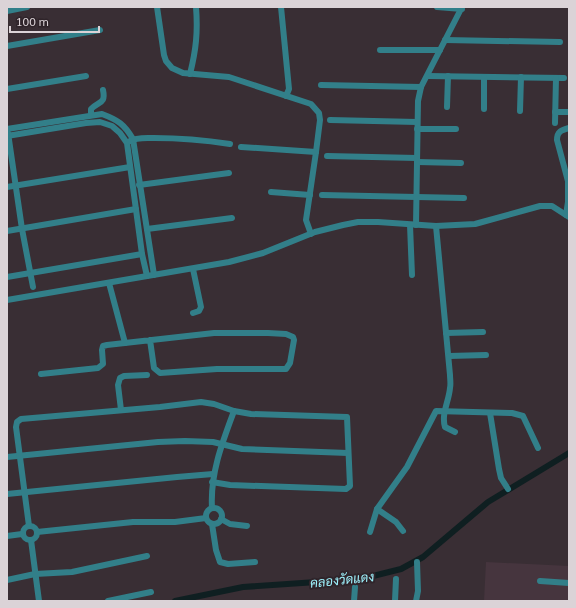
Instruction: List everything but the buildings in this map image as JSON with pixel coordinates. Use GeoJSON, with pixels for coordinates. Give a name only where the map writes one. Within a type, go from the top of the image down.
{"type":"FeatureCollection","features":[{"type":"Feature","properties":{"kind":"street"},"geometry":{"type":"LineString","coordinates":[[7,11],[28,7]]}},
{"type":"Feature","properties":{"kind":"street"},"geometry":{"type":"LineString","coordinates":[[157,7],[164,55],[166,61],[172,68],[183,73],[230,77],[311,104],[319,113],[320,120],[306,223],[312,234]]}},
{"type":"Feature","properties":{"kind":"street"},"geometry":{"type":"LineString","coordinates":[[190,74],[195,54],[198,27],[196,7]]}},
{"type":"Feature","properties":{"kind":"street"},"geometry":{"type":"LineString","coordinates":[[282,7],[289,89],[286,96]]}},
{"type":"Feature","properties":{"kind":"street"},"geometry":{"type":"LineString","coordinates":[[412,274],[413,225],[416,197],[418,101],[421,87],[462,8],[437,7]]}},
{"type":"Feature","properties":{"kind":"street"},"geometry":{"type":"LineString","coordinates":[[7,46],[100,30]]}},
{"type":"Feature","properties":{"kind":"street"},"geometry":{"type":"LineString","coordinates":[[445,40],[560,42]]}},
{"type":"Feature","properties":{"kind":"street"},"geometry":{"type":"LineString","coordinates":[[380,50],[440,50]]}},
{"type":"Feature","properties":{"kind":"street"},"geometry":{"type":"LineString","coordinates":[[7,89],[86,76]]}},
{"type":"Feature","properties":{"kind":"street"},"geometry":{"type":"LineString","coordinates":[[428,76],[564,78]]}},
{"type":"Feature","properties":{"kind":"street"},"geometry":{"type":"LineString","coordinates":[[447,107],[448,76]]}},
{"type":"Feature","properties":{"kind":"street"},"geometry":{"type":"LineString","coordinates":[[484,77],[484,109]]}},
{"type":"Feature","properties":{"kind":"street"},"geometry":{"type":"LineString","coordinates":[[520,111],[521,77]]}},
{"type":"Feature","properties":{"kind":"street"},"geometry":{"type":"LineString","coordinates":[[555,123],[556,78]]}},
{"type":"Feature","properties":{"kind":"street"},"geometry":{"type":"LineString","coordinates":[[321,85],[421,87]]}},
{"type":"Feature","properties":{"kind":"street"},"geometry":{"type":"LineString","coordinates":[[91,115],[91,109],[105,98],[103,90]]}},
{"type":"Feature","properties":{"kind":"street"},"geometry":{"type":"LineString","coordinates":[[555,112],[569,112]]}},
{"type":"Feature","properties":{"kind":"street"},"geometry":{"type":"LineString","coordinates":[[7,133],[91,115],[102,114],[116,119],[128,131],[133,139],[154,275]]}},
{"type":"Feature","properties":{"kind":"street"},"geometry":{"type":"LineString","coordinates":[[330,120],[418,122]]}},
{"type":"Feature","properties":{"kind":"street"},"geometry":{"type":"LineString","coordinates":[[7,133],[100,122],[112,126],[120,133],[127,143],[146,276]]}},
{"type":"Feature","properties":{"kind":"street"},"geometry":{"type":"LineString","coordinates":[[568,216],[568,184],[557,135],[561,130],[569,128]]}},
{"type":"Feature","properties":{"kind":"street"},"geometry":{"type":"LineString","coordinates":[[417,129],[456,129]]}},
{"type":"Feature","properties":{"kind":"street"},"geometry":{"type":"LineString","coordinates":[[7,133],[33,287]]}},
{"type":"Feature","properties":{"kind":"street"},"geometry":{"type":"LineString","coordinates":[[127,143],[133,139],[184,138],[230,144]]}},
{"type":"Feature","properties":{"kind":"street"},"geometry":{"type":"LineString","coordinates":[[241,147],[316,152]]}},
{"type":"Feature","properties":{"kind":"street"},"geometry":{"type":"LineString","coordinates":[[327,156],[461,163]]}},
{"type":"Feature","properties":{"kind":"street"},"geometry":{"type":"LineString","coordinates":[[7,187],[130,167]]}},
{"type":"Feature","properties":{"kind":"street"},"geometry":{"type":"LineString","coordinates":[[139,185],[228,173]]}},
{"type":"Feature","properties":{"kind":"street"},"geometry":{"type":"LineString","coordinates":[[271,192],[310,194]]}},
{"type":"Feature","properties":{"kind":"street"},"geometry":{"type":"LineString","coordinates":[[322,195],[464,198]]}},
{"type":"Feature","properties":{"kind":"street"},"geometry":{"type":"LineString","coordinates":[[7,300],[228,262],[262,253],[312,234],[358,222],[436,226],[475,224],[540,206],[552,206],[568,216]]}},
{"type":"Feature","properties":{"kind":"street"},"geometry":{"type":"LineString","coordinates":[[7,232],[136,209]]}},
{"type":"Feature","properties":{"kind":"street"},"geometry":{"type":"LineString","coordinates":[[147,229],[232,218]]}},
{"type":"Feature","properties":{"kind":"street"},"geometry":{"type":"LineString","coordinates":[[436,226],[449,356],[450,389],[445,411],[445,426],[455,432]]}},
{"type":"Feature","properties":{"kind":"street"},"geometry":{"type":"LineString","coordinates":[[7,277],[142,254]]}},
{"type":"Feature","properties":{"kind":"street"},"geometry":{"type":"LineString","coordinates":[[193,269],[201,307],[199,311],[193,313]]}},
{"type":"Feature","properties":{"kind":"street"},"geometry":{"type":"LineString","coordinates":[[109,283],[125,343]]}},
{"type":"Feature","properties":{"kind":"street"},"geometry":{"type":"LineString","coordinates":[[446,333],[483,332]]}},
{"type":"Feature","properties":{"kind":"street"},"geometry":{"type":"LineString","coordinates":[[41,374],[98,368],[103,364],[103,346],[125,343],[150,340],[222,333],[286,334],[293,337],[294,340],[290,363],[286,369],[217,369],[160,373],[154,368],[150,340]]}},
{"type":"Feature","properties":{"kind":"street"},"geometry":{"type":"LineString","coordinates":[[449,356],[486,355]]}},
{"type":"Feature","properties":{"kind":"street"},"geometry":{"type":"LineString","coordinates":[[121,410],[118,385],[120,378],[124,376],[147,375]]}},
{"type":"Feature","properties":{"kind":"street"},"geometry":{"type":"LineString","coordinates":[[29,526],[16,427],[17,422],[21,419],[201,402],[251,414],[347,417],[350,486],[346,490],[230,485],[212,482]]}},
{"type":"Feature","properties":{"kind":"street"},"geometry":{"type":"LineString","coordinates":[[206,518],[208,511],[212,508],[213,474],[234,411]]}},
{"type":"Feature","properties":{"kind":"street"},"geometry":{"type":"LineString","coordinates":[[370,532],[377,508],[408,467],[436,411],[512,413],[523,416],[538,448]]}},
{"type":"Feature","properties":{"kind":"street"},"geometry":{"type":"LineString","coordinates":[[490,413],[498,469],[501,478],[508,489]]}},
{"type":"Feature","properties":{"kind":"street"},"geometry":{"type":"LineString","coordinates":[[7,457],[158,442],[202,441],[242,449],[348,453]]}},
{"type":"Feature","properties":{"kind":"street"},"geometry":{"type":"LineString","coordinates":[[7,494],[213,474]]}},
{"type":"Feature","properties":{"kind":"street"},"geometry":{"type":"LineString","coordinates":[[212,508],[216,508],[220,511],[222,515],[221,520]]}},
{"type":"Feature","properties":{"kind":"street"},"geometry":{"type":"LineString","coordinates":[[377,508],[396,522],[403,531]]}},
{"type":"Feature","properties":{"kind":"street"},"geometry":{"type":"LineString","coordinates":[[206,518],[212,524],[216,550],[220,562],[228,564],[255,562]]}},
{"type":"Feature","properties":{"kind":"street"},"geometry":{"type":"LineString","coordinates":[[37,532],[133,522],[175,522],[206,518]]}},
{"type":"Feature","properties":{"kind":"street"},"geometry":{"type":"LineString","coordinates":[[212,524],[221,520]]}},
{"type":"Feature","properties":{"kind":"street"},"geometry":{"type":"LineString","coordinates":[[221,520],[230,524],[247,526]]}},
{"type":"Feature","properties":{"kind":"street"},"geometry":{"type":"LineString","coordinates":[[29,526],[34,528],[37,532]]}},
{"type":"Feature","properties":{"kind":"street"},"geometry":{"type":"LineString","coordinates":[[22,534],[24,529],[29,526]]}},
{"type":"Feature","properties":{"kind":"street"},"geometry":{"type":"LineString","coordinates":[[22,534],[25,539],[31,540],[36,537],[37,532]]}},
{"type":"Feature","properties":{"kind":"street"},"geometry":{"type":"LineString","coordinates":[[7,536],[22,534]]}},
{"type":"Feature","properties":{"kind":"street"},"geometry":{"type":"LineString","coordinates":[[31,540],[39,601]]}},
{"type":"Feature","properties":{"kind":"street"},"geometry":{"type":"LineString","coordinates":[[7,580],[35,574],[72,572],[147,556]]}},
{"type":"Feature","properties":{"kind":"street"},"geometry":{"type":"LineString","coordinates":[[416,601],[418,591],[417,562]]}},
{"type":"Feature","properties":{"kind":"street"},"geometry":{"type":"LineString","coordinates":[[395,601],[396,579]]}},
{"type":"Feature","properties":{"kind":"street"},"geometry":{"type":"LineString","coordinates":[[540,581],[569,583]]}},
{"type":"Feature","properties":{"kind":"street"},"geometry":{"type":"LineString","coordinates":[[354,601],[355,587]]}},
{"type":"Feature","properties":{"kind":"street"},"geometry":{"type":"LineString","coordinates":[[108,601],[151,592]]}},
{"type":"Feature","properties":{"kind":"shaded area"},"geometry":{"type":"Polygon","coordinates":[[[486,562],[569,566],[569,601],[484,601],[486,562]]]}},
{"type":"Feature","properties":{"kind":"waterway","name":"คลองวัดแดง"},"geometry":{"type":"LineString","coordinates":[[175,601],[243,587],[361,579],[401,569],[423,557],[488,502],[569,453]]}}]}
